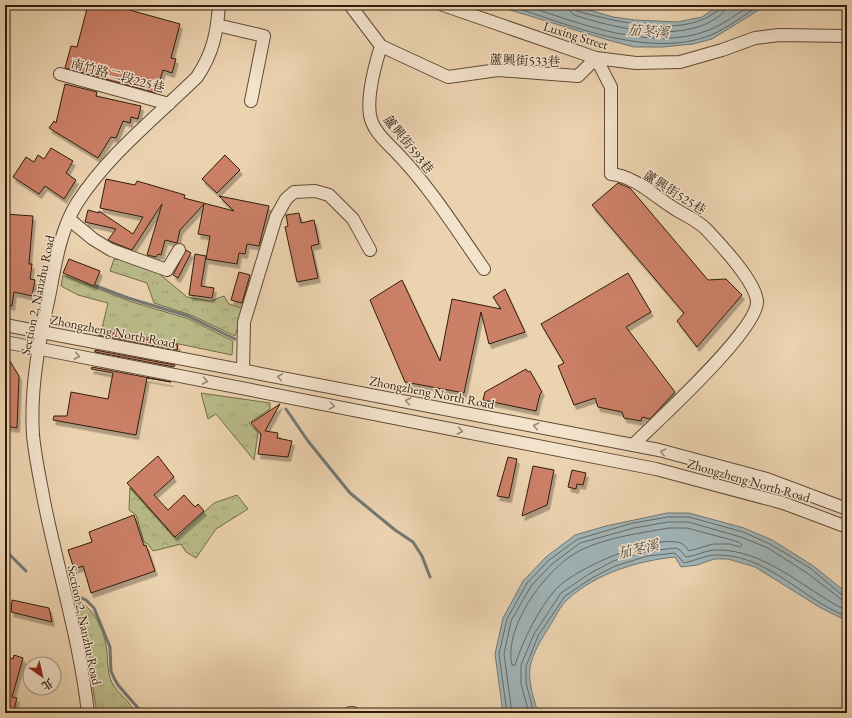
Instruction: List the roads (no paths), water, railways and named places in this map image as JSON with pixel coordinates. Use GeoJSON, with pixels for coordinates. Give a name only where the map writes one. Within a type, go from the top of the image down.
{"type":"FeatureCollection","features":[{"type":"Feature","properties":{"kind":"street","name":"Section 2, Nanzhu Road"},"geometry":{"type":"LineString","coordinates":[[88,713],[85,686],[49,528],[33,436],[34,377],[42,331],[54,271],[76,206],[91,182],[119,152],[197,77],[206,64],[214,46],[219,5]]}},
{"type":"Feature","properties":{"kind":"street"},"geometry":{"type":"LineString","coordinates":[[350,5],[381,46]]}},
{"type":"Feature","properties":{"kind":"street","name":"Luxing Street"},"geometry":{"type":"LineString","coordinates":[[443,5],[596,58],[636,63],[680,62],[722,50],[756,38],[779,36],[847,36]]}},
{"type":"Feature","properties":{"kind":"street"},"geometry":{"type":"LineString","coordinates":[[217,25],[264,36],[251,101]]}},
{"type":"Feature","properties":{"kind":"street","name":"蘆興街533巷"},"geometry":{"type":"LineString","coordinates":[[381,46],[448,77],[498,70],[578,76],[596,58]]}},
{"type":"Feature","properties":{"kind":"street","name":"蘆興街593巷"},"geometry":{"type":"LineString","coordinates":[[381,46],[374,71],[370,104],[370,116],[375,128],[413,170],[484,269]]}},
{"type":"Feature","properties":{"kind":"street","name":"蘆興街525巷"},"geometry":{"type":"LineString","coordinates":[[596,58],[611,87],[611,174],[619,175],[644,187],[673,208],[696,220],[722,246],[753,286],[757,299],[757,307],[750,320],[731,347],[633,445]]}},
{"type":"Feature","properties":{"kind":"street","name":"南竹路二段225巷"},"geometry":{"type":"LineString","coordinates":[[60,74],[170,104]]}},
{"type":"Feature","properties":{"kind":"street"},"geometry":{"type":"LineString","coordinates":[[243,370],[244,322],[276,217],[286,198],[294,192],[315,191],[329,195],[353,219],[370,250]]}},
{"type":"Feature","properties":{"kind":"street"},"geometry":{"type":"LineString","coordinates":[[70,220],[93,239],[111,250],[167,270],[179,250]]}},
{"type":"Feature","properties":{"kind":"street","name":"Zhongzheng North Road"},"geometry":{"type":"LineString","coordinates":[[5,325],[633,445],[767,479],[847,509]]}},
{"type":"Feature","properties":{"kind":"street","name":"Zhongzheng North Road"},"geometry":{"type":"LineString","coordinates":[[5,342],[656,469],[776,501],[847,528]]}},
{"type":"Feature","properties":{"kind":"water","name":"茄苳溪"},"geometry":{"type":"Polygon","coordinates":[[[494,5],[572,5],[613,17],[635,20],[677,22],[702,17],[719,5],[767,5],[712,39],[693,44],[662,47],[634,47],[494,5]]]}},
{"type":"Feature","properties":{"kind":"water","name":"茄苳溪"},"geometry":{"type":"Polygon","coordinates":[[[667,513],[689,513],[744,528],[772,540],[812,565],[847,593],[847,621],[821,608],[755,567],[728,559],[714,559],[697,565],[681,567],[675,557],[632,565],[605,575],[592,582],[568,599],[560,609],[543,636],[531,663],[531,685],[538,713],[503,713],[495,654],[503,618],[523,581],[546,557],[575,535],[606,526],[667,513]]]}},
{"type":"Feature","properties":{"kind":"waterway"},"geometry":{"type":"LineString","coordinates":[[96,286],[128,298],[188,316],[235,339]]}},
{"type":"Feature","properties":{"kind":"waterway"},"geometry":{"type":"LineString","coordinates":[[286,409],[308,441],[350,493],[395,530],[413,542],[422,556],[430,577]]}},
{"type":"Feature","properties":{"kind":"waterway"},"geometry":{"type":"LineString","coordinates":[[5,550],[26,571]]}},
{"type":"Feature","properties":{"kind":"waterway"},"geometry":{"type":"LineString","coordinates":[[75,595],[86,600],[94,608],[110,647],[111,671],[118,685],[138,708],[139,713]]}}]}
